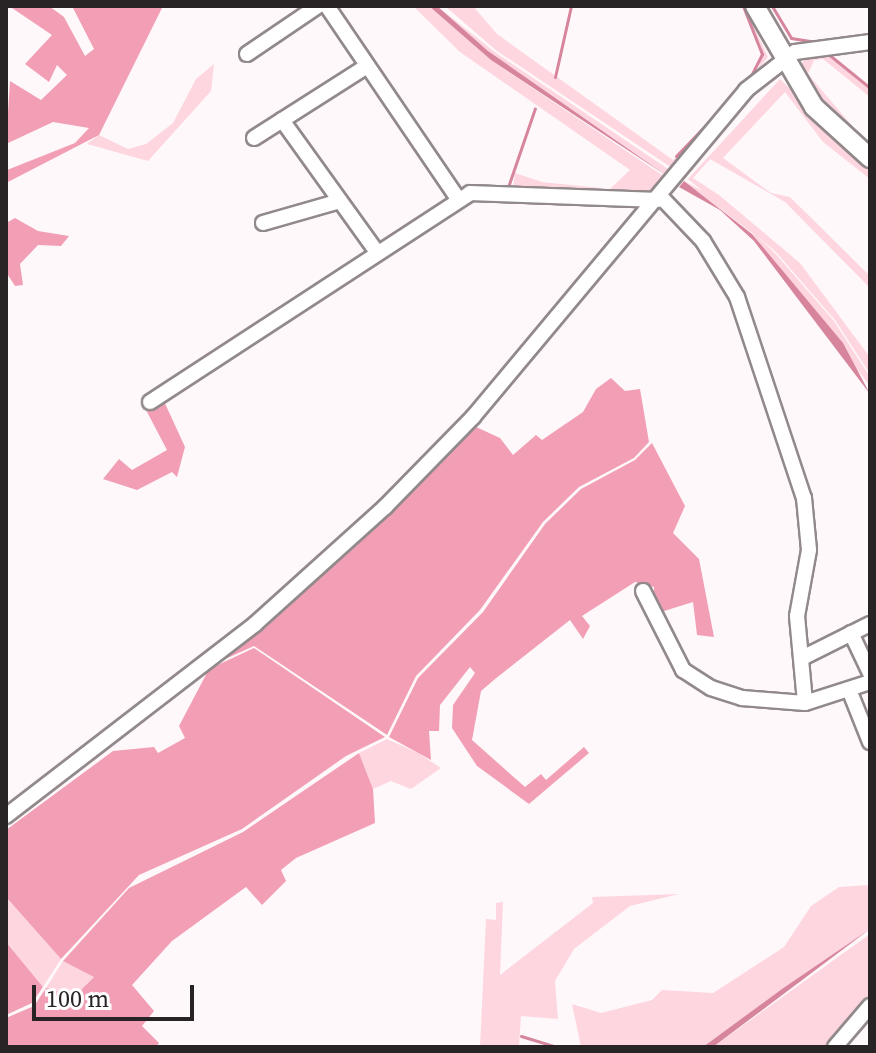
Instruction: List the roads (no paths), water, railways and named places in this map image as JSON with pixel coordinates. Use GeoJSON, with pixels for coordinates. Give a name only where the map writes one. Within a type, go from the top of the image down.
{"type":"FeatureCollection","features":[{"type":"Feature","properties":{"kind":"main road"},"geometry":{"type":"LineString","coordinates":[[755,6],[783,58],[826,121],[870,158]]}},
{"type":"Feature","properties":{"kind":"street"},"geometry":{"type":"LineString","coordinates":[[247,54],[318,6]]}},
{"type":"Feature","properties":{"kind":"street"},"geometry":{"type":"LineString","coordinates":[[327,6],[458,199]]}},
{"type":"Feature","properties":{"kind":"street"},"geometry":{"type":"LineString","coordinates":[[6,816],[332,558],[473,417],[660,199],[746,90],[783,58],[870,42]]}},
{"type":"Feature","properties":{"kind":"street"},"geometry":{"type":"LineString","coordinates":[[254,138],[367,66]]}},
{"type":"Feature","properties":{"kind":"street"},"geometry":{"type":"LineString","coordinates":[[282,120],[377,252]]}},
{"type":"Feature","properties":{"kind":"street"},"geometry":{"type":"LineString","coordinates":[[150,402],[470,193],[660,199],[703,241],[724,275],[764,366],[810,533],[797,616],[805,703]]}},
{"type":"Feature","properties":{"kind":"street"},"geometry":{"type":"LineString","coordinates":[[263,223],[340,201]]}},
{"type":"Feature","properties":{"kind":"street"},"geometry":{"type":"LineString","coordinates":[[643,591],[683,670],[742,698],[805,703],[850,692],[870,682]]}},
{"type":"Feature","properties":{"kind":"street"},"geometry":{"type":"LineString","coordinates":[[802,658],[870,624]]}},
{"type":"Feature","properties":{"kind":"street"},"geometry":{"type":"LineString","coordinates":[[851,633],[870,673]]}},
{"type":"Feature","properties":{"kind":"street"},"geometry":{"type":"LineString","coordinates":[[850,692],[870,742]]}},
{"type":"Feature","properties":{"kind":"street"},"geometry":{"type":"LineString","coordinates":[[835,1047],[870,1006]]}},
{"type":"Feature","properties":{"kind":"waterway"},"geometry":{"type":"LineString","coordinates":[[555,77],[571,6]]}},
{"type":"Feature","properties":{"kind":"waterway"},"geometry":{"type":"LineString","coordinates":[[743,6],[762,54],[750,78]]}},
{"type":"Feature","properties":{"kind":"waterway"},"geometry":{"type":"LineString","coordinates":[[772,6],[791,38],[815,42]]}},
{"type":"Feature","properties":{"kind":"waterway"},"geometry":{"type":"LineString","coordinates":[[827,53],[870,88]]}},
{"type":"Feature","properties":{"kind":"waterway"},"geometry":{"type":"LineString","coordinates":[[676,156],[726,104]]}},
{"type":"Feature","properties":{"kind":"waterway"},"geometry":{"type":"LineString","coordinates":[[508,187],[535,108]]}},
{"type":"Feature","properties":{"kind":"waterway"},"geometry":{"type":"LineString","coordinates":[[521,1036],[557,1047]]}}]}
